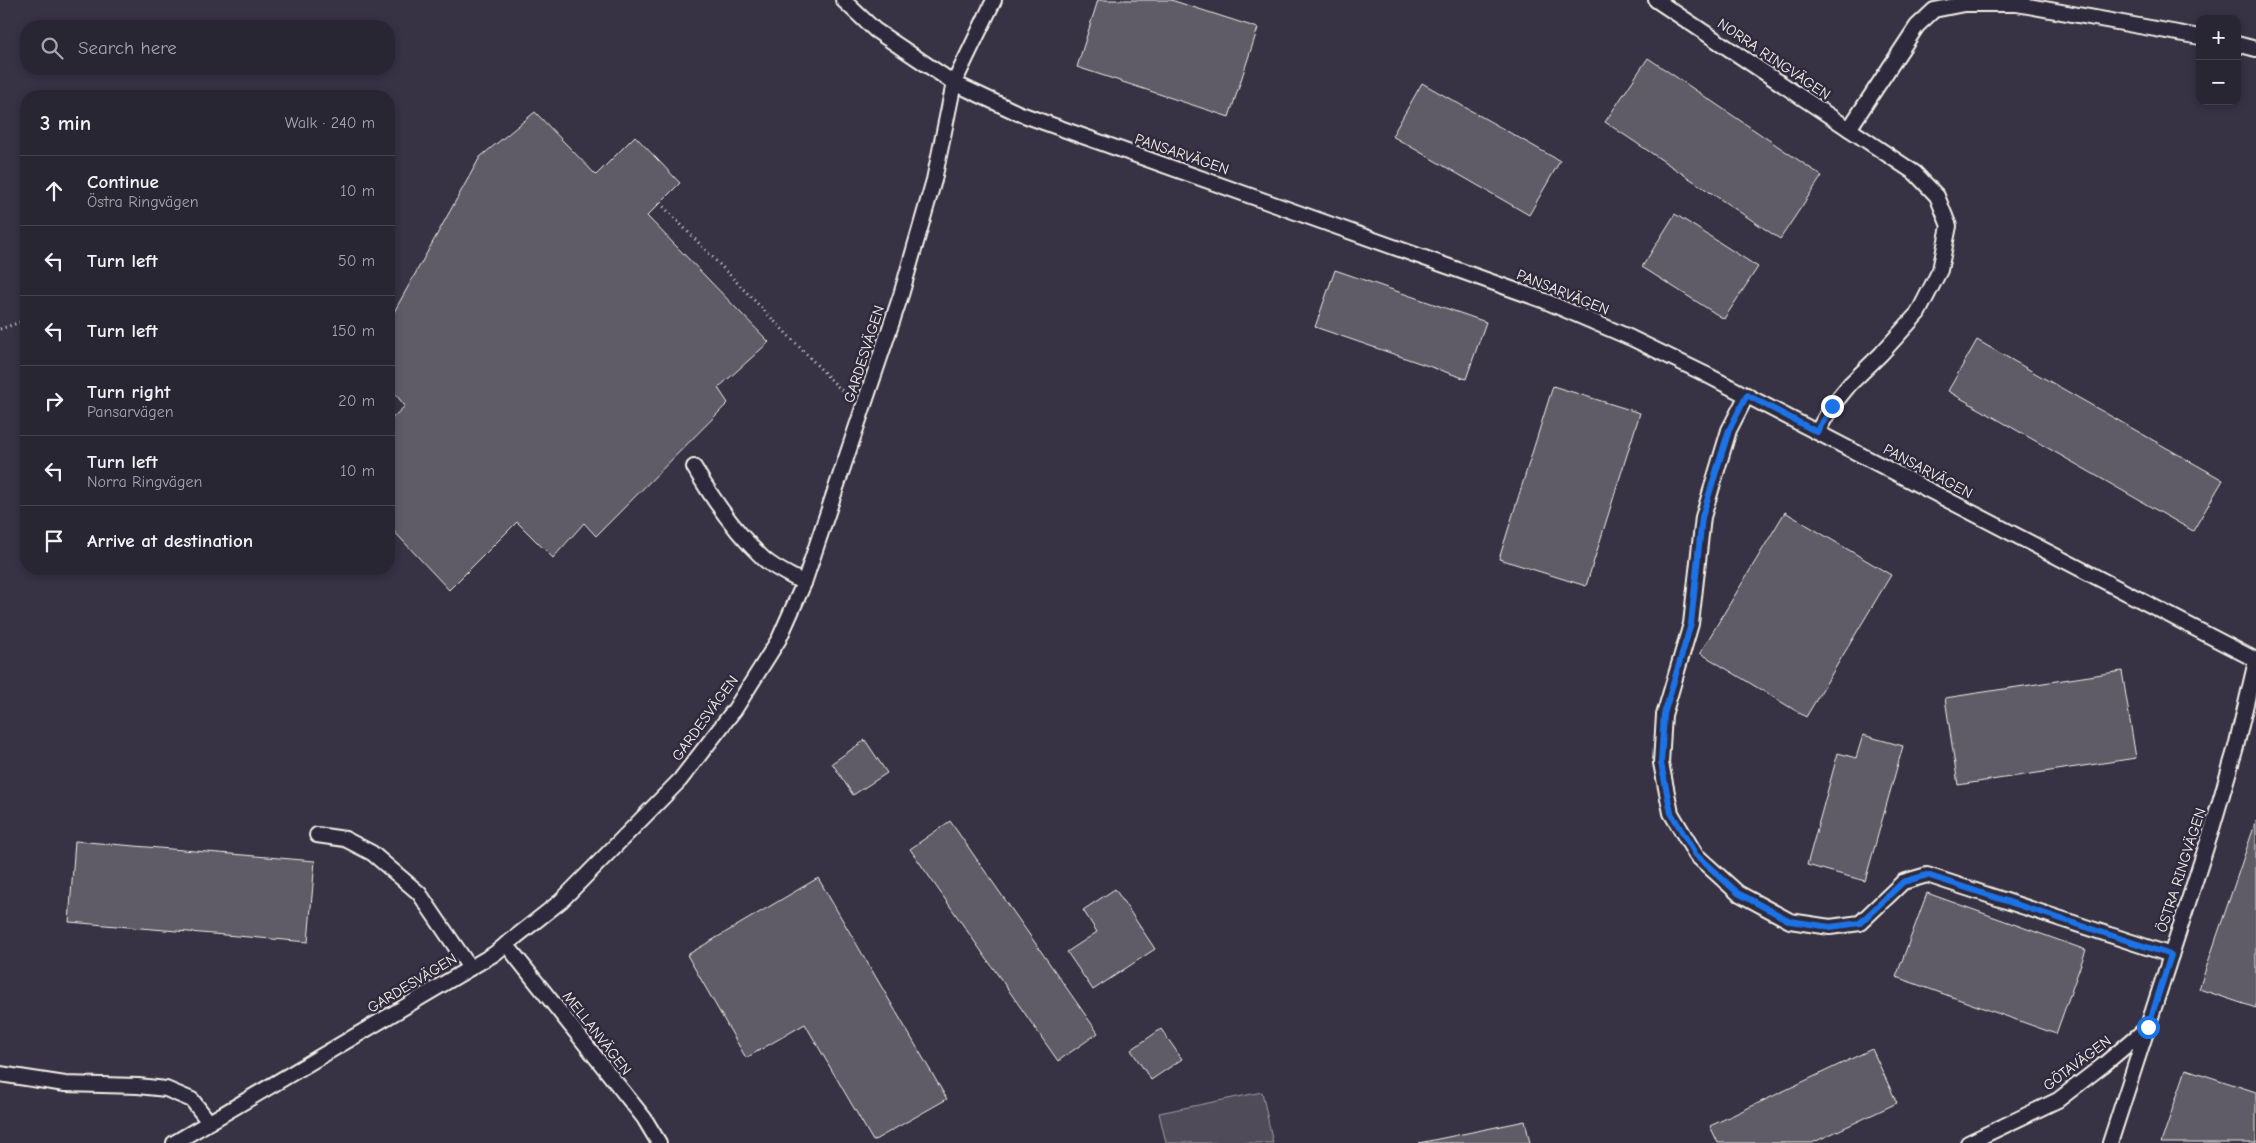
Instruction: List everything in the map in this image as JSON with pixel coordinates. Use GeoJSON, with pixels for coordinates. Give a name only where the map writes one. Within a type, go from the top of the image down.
{"type":"FeatureCollection","features":[{"type":"Feature","properties":{"kind":"lane","name":"PANSARVÄGEN"},"geometry":{"type":"LineString","coordinates":[[843,0],[874,30],[954,83],[1018,113],[1545,300],[1631,338],[1747,395],[2256,661]]}},
{"type":"Feature","properties":{"kind":"lane"},"geometry":{"type":"LineString","coordinates":[[954,83],[994,0]]}},
{"type":"Feature","properties":{"kind":"lane","name":"NORRA RINGVÄGEN"},"geometry":{"type":"LineString","coordinates":[[1656,0],[1915,174],[1937,196],[1949,226],[1940,270],[1918,313],[1881,354],[1850,384],[1832,406],[1817,432]]}},
{"type":"Feature","properties":{"kind":"lane"},"geometry":{"type":"LineString","coordinates":[[1849,129],[1917,26],[1934,10],[1964,4],[2017,4],[2196,36]]}},
{"type":"Feature","properties":{"kind":"lane"},"geometry":{"type":"LineString","coordinates":[[2241,45],[2256,49]]}},
{"type":"Feature","properties":{"kind":"lane","name":"GARDESVÄGEN"},"geometry":{"type":"LineString","coordinates":[[174,1143],[470,968],[506,944],[560,901],[680,780],[734,709],[779,639],[804,583],[901,295],[934,180],[954,83]]}},
{"type":"Feature","properties":{"kind":"lane"},"geometry":{"type":"LineString","coordinates":[[1747,395],[1729,430],[1702,517],[1691,624],[1664,714],[1661,763],[1671,813],[1696,855],[1738,893],[1790,921],[1830,927],[1860,923],[1903,882],[1927,875],[2171,955]]}},
{"type":"Feature","properties":{"kind":"lane"},"geometry":{"type":"LineString","coordinates":[[694,467],[708,491],[741,534],[766,560],[804,583]]}},
{"type":"Feature","properties":{"kind":"lane","name":"ÖSTRA RINGVÄGEN"},"geometry":{"type":"LineString","coordinates":[[2110,1143],[2236,747],[2256,661]]}},
{"type":"Feature","properties":{"kind":"lane"},"geometry":{"type":"LineString","coordinates":[[317,835],[345,839],[372,852],[419,893],[470,968]]}},
{"type":"Feature","properties":{"kind":"lane","name":"MELLANVÄGEN"},"geometry":{"type":"LineString","coordinates":[[506,944],[644,1118],[659,1143]]}},
{"type":"Feature","properties":{"kind":"lane","name":"GÖTAVÄGEN"},"geometry":{"type":"LineString","coordinates":[[1968,1143],[2058,1100],[2148,1027]]}},
{"type":"Feature","properties":{"kind":"lane"},"geometry":{"type":"LineString","coordinates":[[0,1074],[66,1084],[138,1086],[166,1089],[192,1100],[209,1122]]}},
{"type":"Feature","properties":{"kind":"path"},"geometry":{"type":"LineString","coordinates":[[660,203],[862,412]]}},
{"type":"Feature","properties":{"kind":"path"},"geometry":{"type":"LineString","coordinates":[[0,328],[20,322]]}},
{"type":"Feature","properties":{"kind":"shaded area"},"geometry":{"type":"Polygon","coordinates":[[[1262,1092],[1273,1143],[1166,1143],[1159,1113],[1262,1092]]]}},
{"type":"Feature","properties":{"kind":"building"},"geometry":{"type":"Polygon","coordinates":[[[1098,0],[1171,0],[1258,28],[1229,117],[1077,67],[1098,0]]]}},
{"type":"Feature","properties":{"kind":"building"},"geometry":{"type":"Polygon","coordinates":[[[1648,58],[1822,176],[1780,239],[1605,122],[1648,58]]]}},
{"type":"Feature","properties":{"kind":"building"},"geometry":{"type":"Polygon","coordinates":[[[1422,83],[1560,161],[1529,215],[1392,136],[1422,83]]]}},
{"type":"Feature","properties":{"kind":"building"},"geometry":{"type":"Polygon","coordinates":[[[535,112],[596,175],[635,136],[680,183],[647,216],[769,342],[718,388],[728,403],[596,536],[584,523],[553,558],[517,522],[449,590],[395,532],[395,415],[405,406],[395,394],[395,310],[480,157],[535,112]]]}},
{"type":"Feature","properties":{"kind":"building"},"geometry":{"type":"Polygon","coordinates":[[[1675,214],[1758,267],[1724,319],[1642,267],[1675,214]]]}},
{"type":"Feature","properties":{"kind":"building"},"geometry":{"type":"Polygon","coordinates":[[[1335,270],[1486,322],[1466,379],[1315,327],[1335,270]]]}},
{"type":"Feature","properties":{"kind":"building"},"geometry":{"type":"Polygon","coordinates":[[[1977,340],[2223,480],[2193,531],[1948,391],[1977,340]]]}},
{"type":"Feature","properties":{"kind":"building"},"geometry":{"type":"Polygon","coordinates":[[[1553,386],[1640,413],[1586,586],[1499,559],[1553,386]]]}},
{"type":"Feature","properties":{"kind":"building"},"geometry":{"type":"Polygon","coordinates":[[[1785,512],[1891,575],[1806,717],[1700,653],[1785,512]]]}},
{"type":"Feature","properties":{"kind":"building"},"geometry":{"type":"Polygon","coordinates":[[[2122,671],[2136,758],[1958,785],[1945,698],[2122,671]]]}},
{"type":"Feature","properties":{"kind":"building"},"geometry":{"type":"Polygon","coordinates":[[[1863,735],[1903,746],[1865,881],[1807,865],[1838,753],[1856,758],[1863,735]]]}},
{"type":"Feature","properties":{"kind":"building"},"geometry":{"type":"Polygon","coordinates":[[[865,740],[887,773],[853,795],[832,763],[865,740]]]}},
{"type":"Feature","properties":{"kind":"building"},"geometry":{"type":"Polygon","coordinates":[[[950,821],[1098,1033],[1058,1061],[910,849],[950,821]]]}},
{"type":"Feature","properties":{"kind":"building"},"geometry":{"type":"Polygon","coordinates":[[[2256,821],[2256,1008],[2199,989],[2256,821]]]}},
{"type":"Feature","properties":{"kind":"building"},"geometry":{"type":"Polygon","coordinates":[[[75,841],[315,861],[308,942],[69,922],[75,841]]]}},
{"type":"Feature","properties":{"kind":"building"},"geometry":{"type":"Polygon","coordinates":[[[818,878],[947,1099],[873,1141],[805,1024],[746,1058],[687,955],[818,878]]]}},
{"type":"Feature","properties":{"kind":"building"},"geometry":{"type":"Polygon","coordinates":[[[1115,889],[1155,949],[1093,990],[1067,952],[1097,932],[1083,910],[1115,889]]]}},
{"type":"Feature","properties":{"kind":"building"},"geometry":{"type":"Polygon","coordinates":[[[1927,893],[2086,950],[2056,1034],[1896,977],[1927,893]]]}},
{"type":"Feature","properties":{"kind":"building"},"geometry":{"type":"Polygon","coordinates":[[[1161,1029],[1182,1059],[1151,1080],[1131,1050],[1161,1029]]]}},
{"type":"Feature","properties":{"kind":"building"},"geometry":{"type":"Polygon","coordinates":[[[1872,1049],[1897,1103],[1812,1143],[1718,1143],[1710,1126],[1872,1049]]]}},
{"type":"Feature","properties":{"kind":"building"},"geometry":{"type":"Polygon","coordinates":[[[2186,1069],[2256,1092],[2256,1143],[2161,1143],[2186,1069]]]}},
{"type":"Feature","properties":{"kind":"building"},"geometry":{"type":"Polygon","coordinates":[[[1525,1121],[1530,1143],[1419,1143],[1525,1121]]]}},
{"type":"Feature","properties":{"kind":"route"},"geometry":{"type":"LineString","coordinates":[[1832,406],[1817,432],[1747,395],[1729,430],[1702,517],[1691,624],[1664,714],[1661,763],[1671,813],[1696,855],[1738,893],[1790,921],[1830,927],[1860,923],[1903,882],[1927,875],[2171,955],[2148,1027]]}}]}
